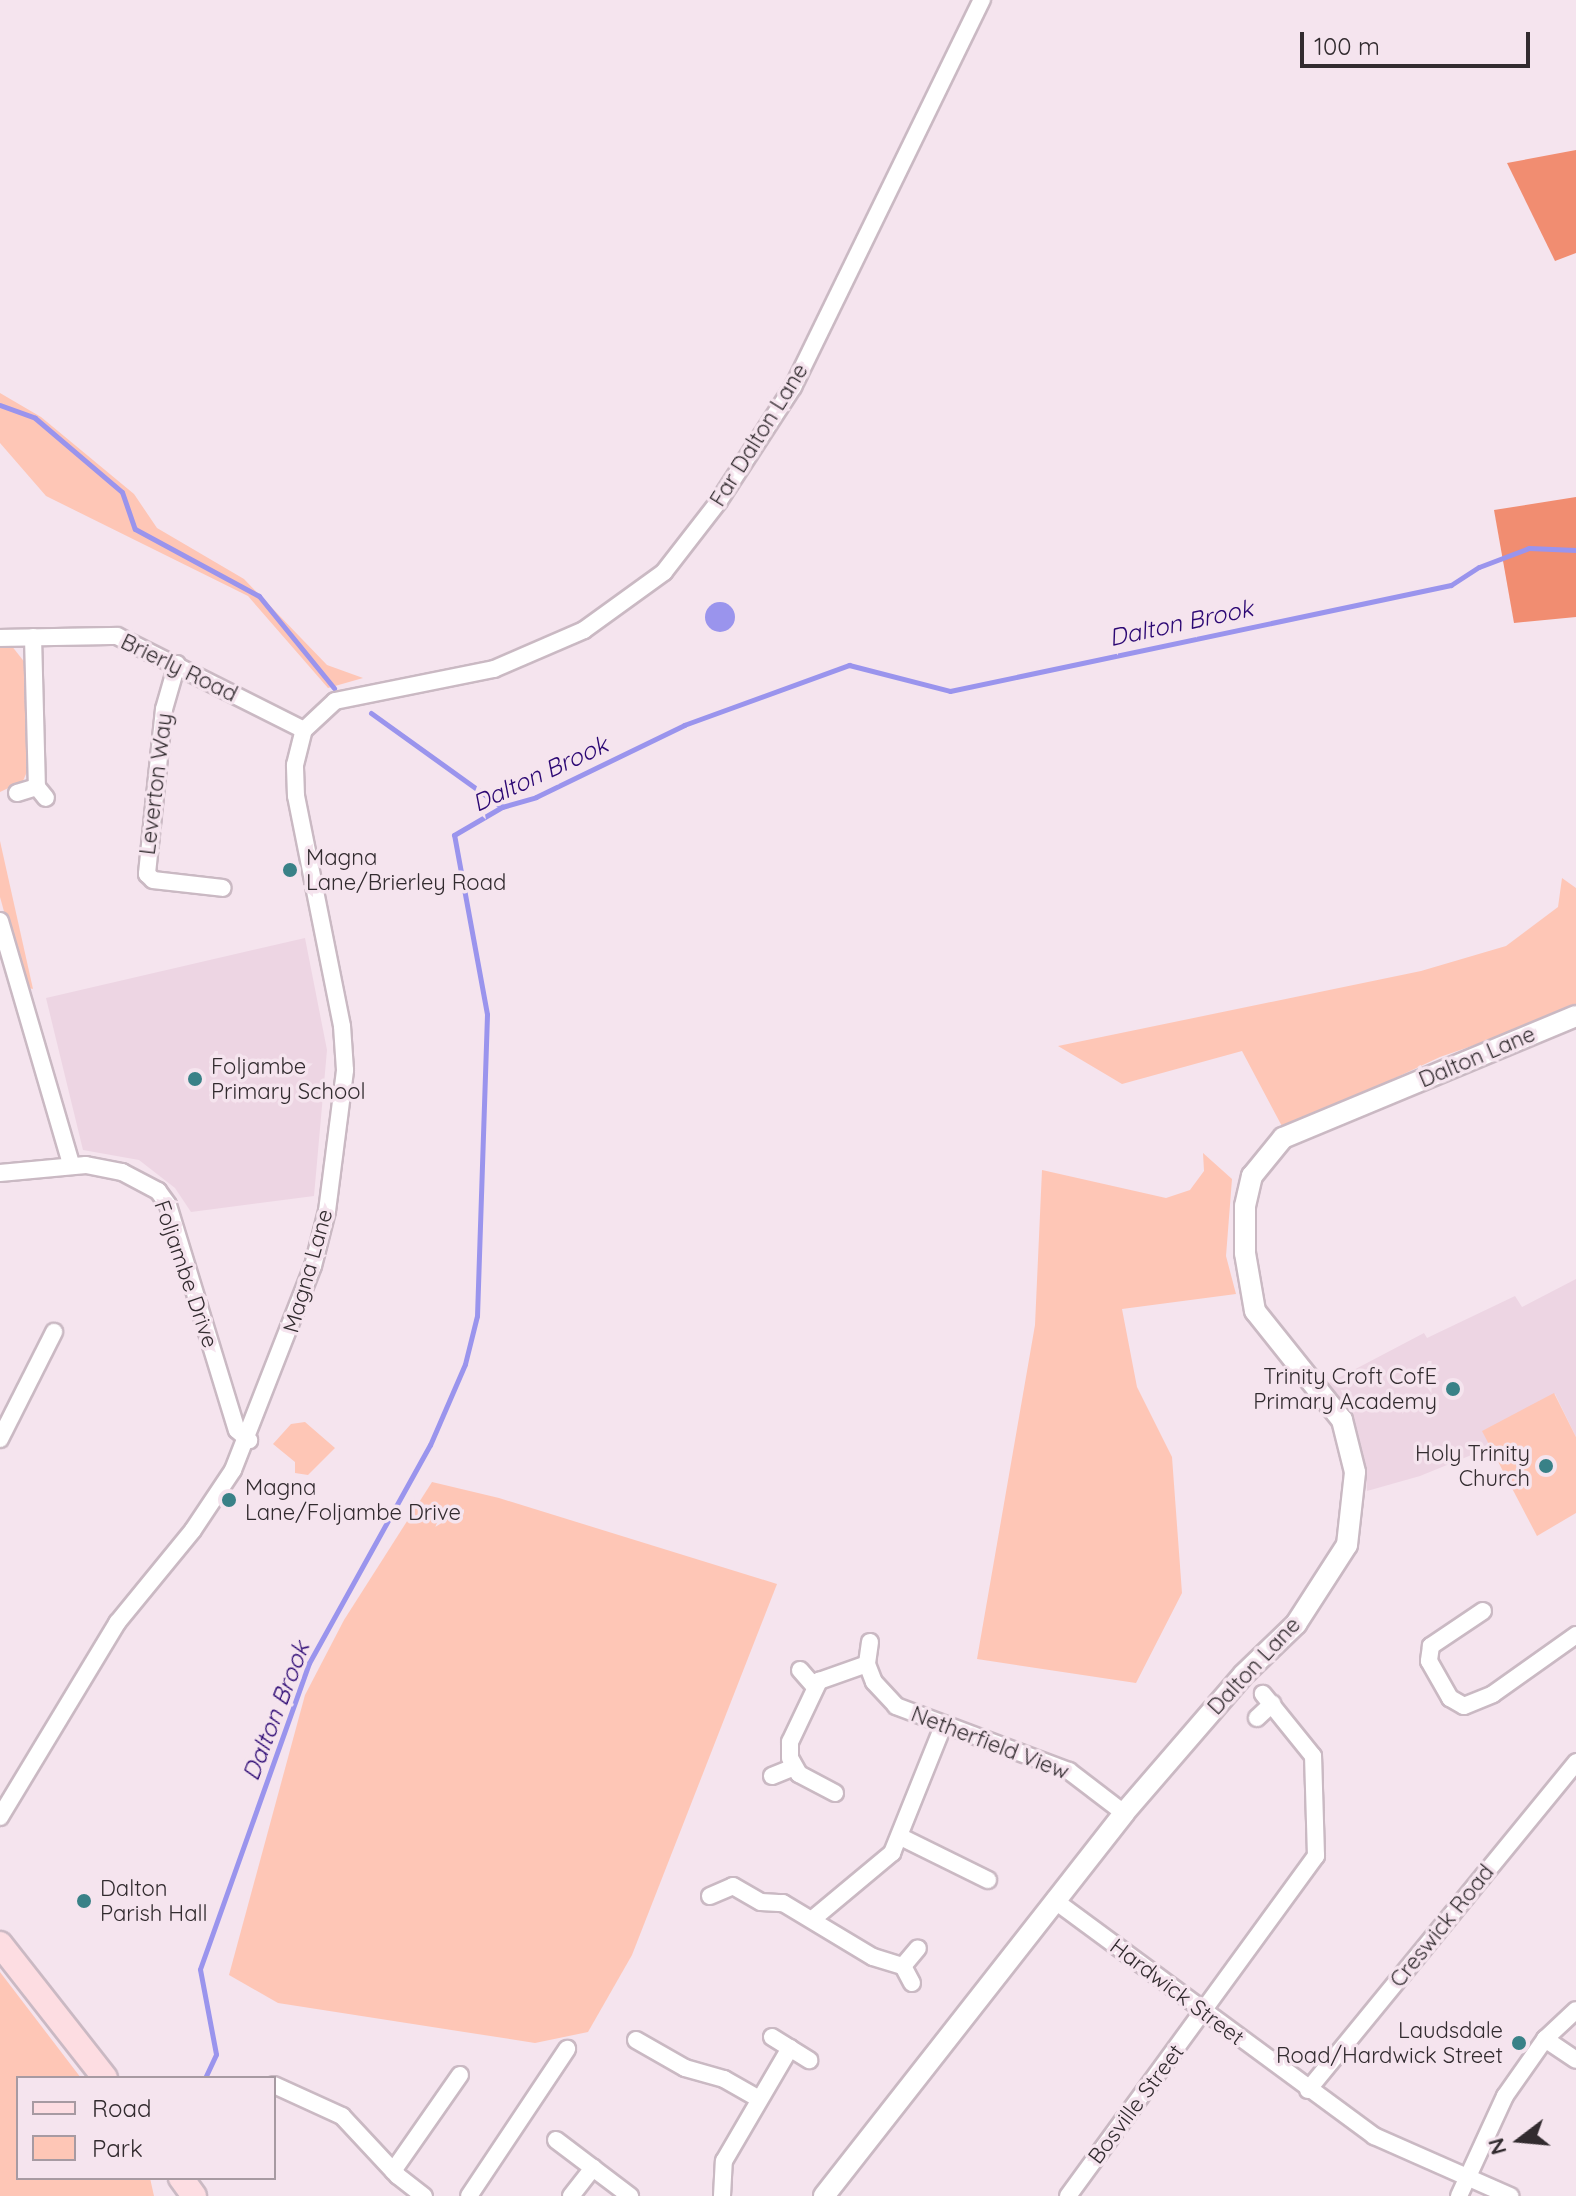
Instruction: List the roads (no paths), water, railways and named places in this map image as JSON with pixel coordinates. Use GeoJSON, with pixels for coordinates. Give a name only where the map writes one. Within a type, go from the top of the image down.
{"type":"FeatureCollection","features":[{"type":"Feature","properties":{"kind":"main road"},"geometry":{"type":"LineString","coordinates":[[0,1944],[103,2076]]}},
{"type":"Feature","properties":{"kind":"street","name":"Far Dalton Lane"},"geometry":{"type":"LineString","coordinates":[[304,730],[335,701],[371,691],[426,686],[494,669],[584,630],[664,572],[719,501],[793,387],[982,0]]}},
{"type":"Feature","properties":{"kind":"street","name":"Brierly Road"},"geometry":{"type":"LineString","coordinates":[[0,638],[104,633],[177,664],[304,730]]}},
{"type":"Feature","properties":{"kind":"street"},"geometry":{"type":"LineString","coordinates":[[17,793],[41,792],[33,637]]}},
{"type":"Feature","properties":{"kind":"street","name":"Leverton Way"},"geometry":{"type":"LineString","coordinates":[[177,664],[164,709],[147,874],[153,880],[223,888]]}},
{"type":"Feature","properties":{"kind":"street","name":"Magna Lane"},"geometry":{"type":"LineString","coordinates":[[0,1817],[117,1623],[193,1530],[249,1440],[313,1266],[327,1211],[345,1070],[342,1026],[296,796],[295,765],[304,730]]}},
{"type":"Feature","properties":{"kind":"street"},"geometry":{"type":"LineString","coordinates":[[0,921],[71,1164]]}},
{"type":"Feature","properties":{"kind":"street","name":"Dalton Lane"},"geometry":{"type":"LineString","coordinates":[[824,2196],[1124,1813],[1234,1685],[1296,1624],[1347,1545],[1355,1472],[1342,1420],[1255,1311],[1245,1253],[1245,1206],[1252,1176],[1283,1138],[1576,1016]]}},
{"type":"Feature","properties":{"kind":"street","name":"Foljambe Drive"},"geometry":{"type":"LineString","coordinates":[[0,1173],[71,1164],[122,1172],[158,1191],[168,1205],[237,1430],[249,1440]]}},
{"type":"Feature","properties":{"kind":"street"},"geometry":{"type":"LineString","coordinates":[[0,1439],[54,1332]]}},
{"type":"Feature","properties":{"kind":"street"},"geometry":{"type":"LineString","coordinates":[[1483,1611],[1431,1646],[1429,1661],[1450,1698],[1464,1706],[1493,1694],[1576,1635]]}},
{"type":"Feature","properties":{"kind":"street"},"geometry":{"type":"LineString","coordinates":[[835,1793],[794,1767],[790,1742],[815,1687],[823,1679],[867,1664],[870,1642]]}},
{"type":"Feature","properties":{"kind":"street","name":"Netherfield View"},"geometry":{"type":"LineString","coordinates":[[867,1664],[882,1695],[943,1726],[1069,1771],[1124,1813]]}},
{"type":"Feature","properties":{"kind":"street"},"geometry":{"type":"LineString","coordinates":[[800,1670],[815,1687]]}},
{"type":"Feature","properties":{"kind":"street","name":"Bosville Street"},"geometry":{"type":"LineString","coordinates":[[1068,2196],[1205,2013],[1316,1856],[1313,1756],[1267,1699],[1257,1718]]}},
{"type":"Feature","properties":{"kind":"street"},"geometry":{"type":"LineString","coordinates":[[814,1918],[892,1853],[943,1726]]}},
{"type":"Feature","properties":{"kind":"street","name":"Creswick Road"},"geometry":{"type":"LineString","coordinates":[[1308,2090],[1576,1762]]}},
{"type":"Feature","properties":{"kind":"street"},"geometry":{"type":"LineString","coordinates":[[772,1776],[794,1767]]}},
{"type":"Feature","properties":{"kind":"street"},"geometry":{"type":"LineString","coordinates":[[901,1837],[988,1880]]}},
{"type":"Feature","properties":{"kind":"street"},"geometry":{"type":"LineString","coordinates":[[710,1896],[740,1888],[761,1902],[783,1903],[814,1918],[873,1957],[903,1966],[912,1983]]}},
{"type":"Feature","properties":{"kind":"street","name":"Hardwick Street"},"geometry":{"type":"LineString","coordinates":[[1054,1900],[1374,2136],[1510,2196]]}},
{"type":"Feature","properties":{"kind":"street"},"geometry":{"type":"LineString","coordinates":[[903,1966],[918,1948]]}},
{"type":"Feature","properties":{"kind":"street"},"geometry":{"type":"LineString","coordinates":[[1459,2196],[1505,2096],[1545,2039],[1576,2010]]}},
{"type":"Feature","properties":{"kind":"street"},"geometry":{"type":"LineString","coordinates":[[772,2037],[809,2060]]}},
{"type":"Feature","properties":{"kind":"street"},"geometry":{"type":"LineString","coordinates":[[1545,2039],[1576,2060]]}},
{"type":"Feature","properties":{"kind":"street"},"geometry":{"type":"LineString","coordinates":[[636,2040],[685,2068],[724,2079],[759,2099]]}},
{"type":"Feature","properties":{"kind":"street"},"geometry":{"type":"LineString","coordinates":[[722,2196],[724,2161],[790,2048]]}},
{"type":"Feature","properties":{"kind":"street"},"geometry":{"type":"LineString","coordinates":[[469,2196],[567,2049]]}},
{"type":"Feature","properties":{"kind":"street"},"geometry":{"type":"LineString","coordinates":[[393,2171],[460,2075]]}},
{"type":"Feature","properties":{"kind":"street"},"geometry":{"type":"LineString","coordinates":[[283,2082],[342,2116],[393,2171],[424,2196]]}},
{"type":"Feature","properties":{"kind":"street"},"geometry":{"type":"LineString","coordinates":[[556,2140],[630,2196]]}},
{"type":"Feature","properties":{"kind":"street"},"geometry":{"type":"LineString","coordinates":[[571,2196],[593,2168]]}},
{"type":"Feature","properties":{"kind":"waterway"},"geometry":{"type":"LineString","coordinates":[[0,405],[35,418],[122,492],[135,529],[259,596],[334,688]]}},
{"type":"Feature","properties":{"kind":"waterway","name":"Dalton Brook"},"geometry":{"type":"LineString","coordinates":[[206,2076],[216,2054],[200,1969],[309,1663],[430,1445],[465,1364],[477,1316],[487,1014],[454,835],[502,807],[536,797],[684,725],[849,665],[950,691],[1451,585],[1479,567],[1529,548],[1576,550]]}},
{"type":"Feature","properties":{"kind":"waterway"},"geometry":{"type":"LineString","coordinates":[[371,713],[502,807]]}},
{"type":"Feature","properties":{"kind":"place","name":"Magna Lane/Brierley Road"},"geometry":{"type":"Point","coordinates":[290,870]}},
{"type":"Feature","properties":{"kind":"place","name":"Foljambe Primary School"},"geometry":{"type":"Point","coordinates":[195,1079]}},
{"type":"Feature","properties":{"kind":"place","name":"Trinity Croft CofE Primary Academy"},"geometry":{"type":"Point","coordinates":[1453,1389]}},
{"type":"Feature","properties":{"kind":"place","name":"Holy Trinity Church"},"geometry":{"type":"Point","coordinates":[1546,1466]}},
{"type":"Feature","properties":{"kind":"place","name":"Magna Lane/Foljambe Drive"},"geometry":{"type":"Point","coordinates":[229,1500]}},
{"type":"Feature","properties":{"kind":"place","name":"Dalton Parish Hall"},"geometry":{"type":"Point","coordinates":[84,1901]}},
{"type":"Feature","properties":{"kind":"place","name":"Laudsdale Road/Hardwick Street"},"geometry":{"type":"Point","coordinates":[1519,2043]}}]}
